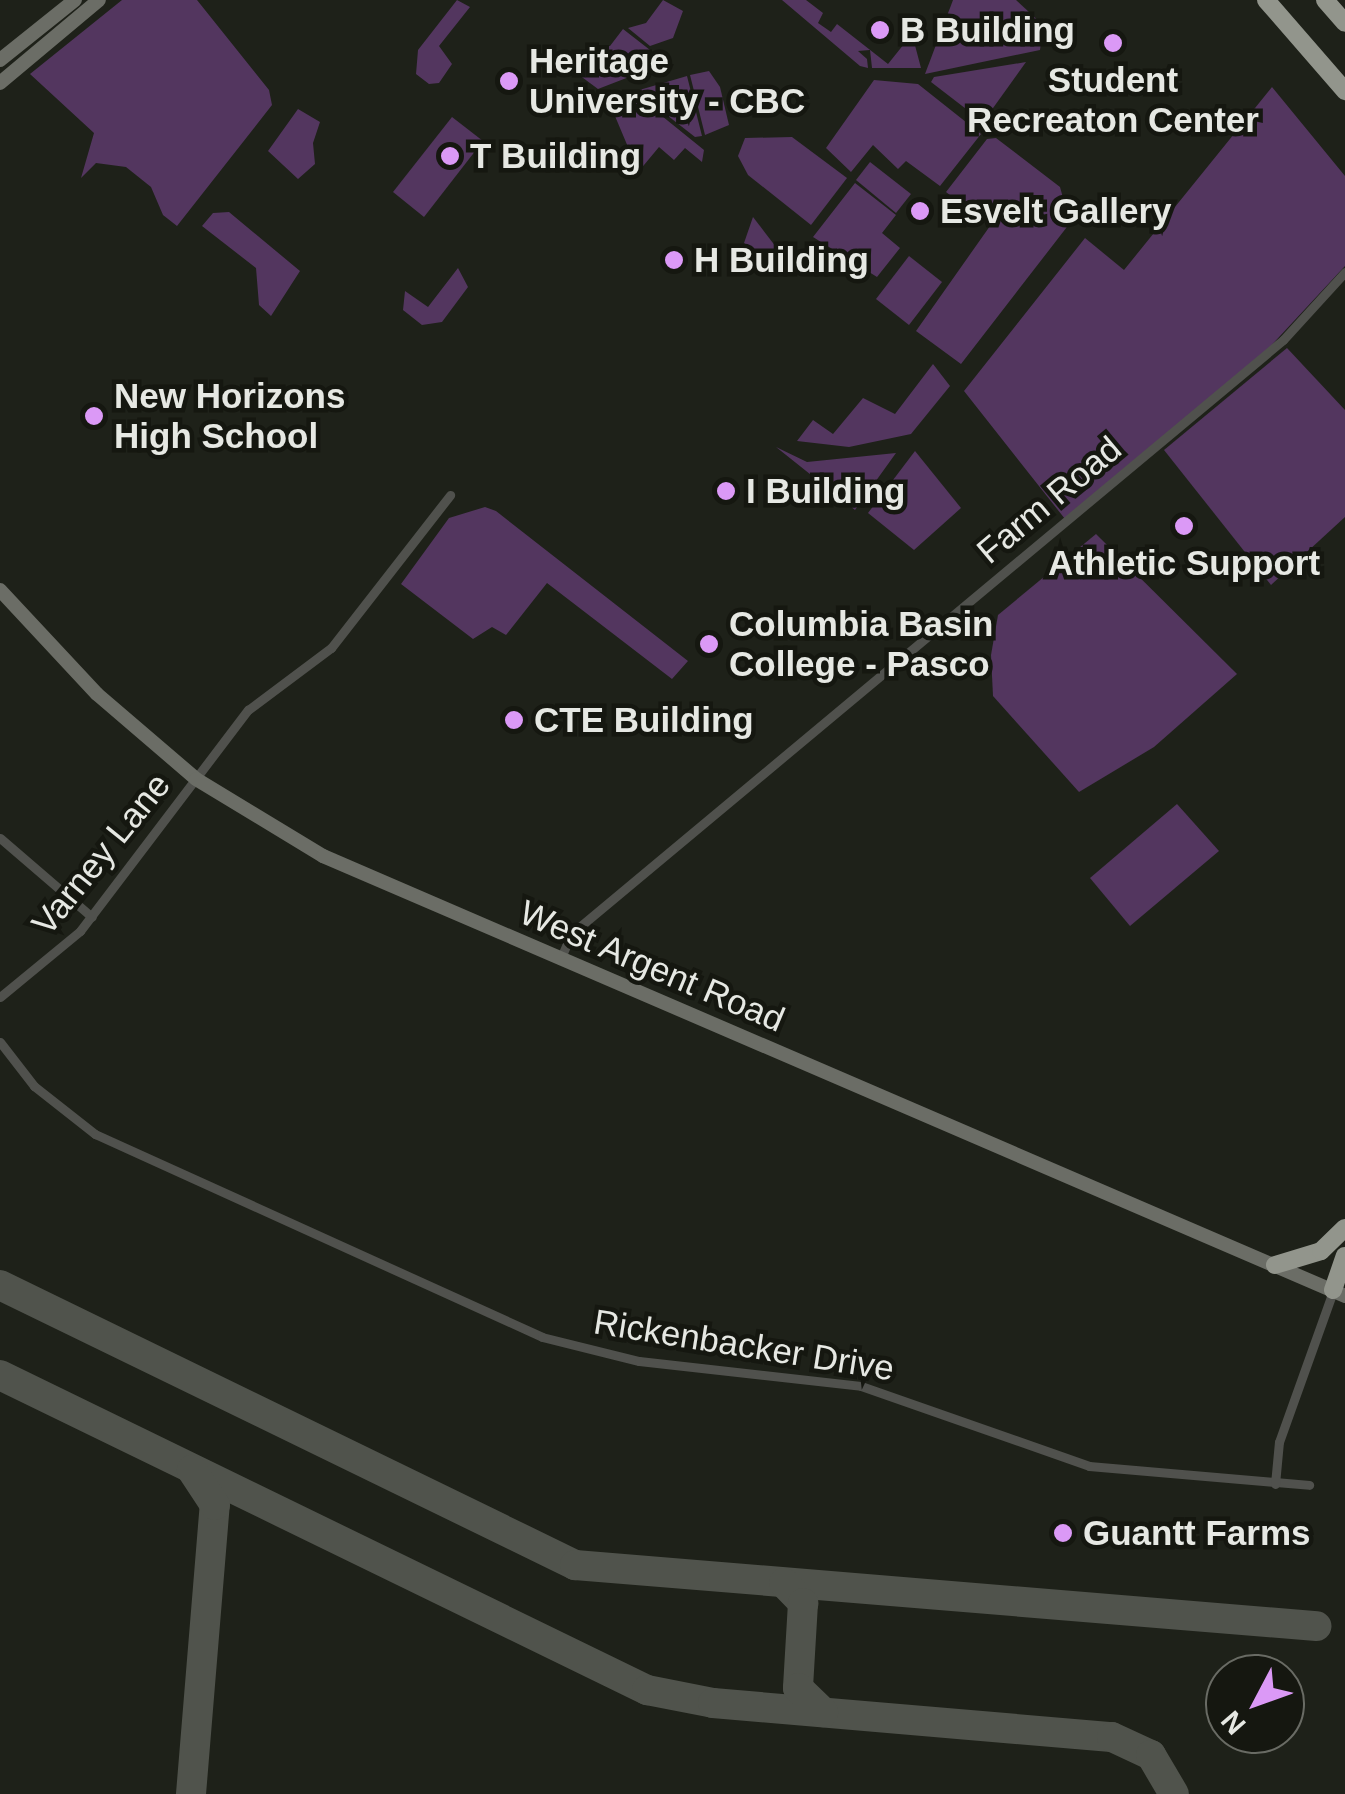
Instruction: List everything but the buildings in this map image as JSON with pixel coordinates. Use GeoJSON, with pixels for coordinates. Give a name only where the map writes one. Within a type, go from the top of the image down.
{"type":"FeatureCollection","features":[{"type":"Feature","properties":{"kind":"highway"},"geometry":{"type":"LineString","coordinates":[[1266,0],[1345,90]]}},
{"type":"Feature","properties":{"kind":"highway"},"geometry":{"type":"LineString","coordinates":[[1281,0],[1345,76]]}},
{"type":"Feature","properties":{"kind":"highway"},"geometry":{"type":"LineString","coordinates":[[1326,0],[1345,23]]}},
{"type":"Feature","properties":{"kind":"highway"},"geometry":{"type":"LineString","coordinates":[[1275,1265],[1320,1251],[1345,1228]]}},
{"type":"Feature","properties":{"kind":"highway"},"geometry":{"type":"LineString","coordinates":[[1341,1290],[1345,1256]]}},
{"type":"Feature","properties":{"kind":"main road"},"geometry":{"type":"LineString","coordinates":[[0,60],[75,0]]}},
{"type":"Feature","properties":{"kind":"main road"},"geometry":{"type":"LineString","coordinates":[[0,83],[99,0]]}},
{"type":"Feature","properties":{"kind":"main road","name":"West Argent Road"},"geometry":{"type":"LineString","coordinates":[[0,590],[97,694],[196,779],[323,856],[560,961],[1341,1290]]}},
{"type":"Feature","properties":{"kind":"street","name":"Farm Road"},"geometry":{"type":"LineString","coordinates":[[560,961],[571,934],[1283,340],[1345,272]]}},
{"type":"Feature","properties":{"kind":"street","name":"Varney Lane"},"geometry":{"type":"LineString","coordinates":[[0,998],[58,954],[92,917],[248,710],[331,648],[450,495]]}},
{"type":"Feature","properties":{"kind":"street"},"geometry":{"type":"LineString","coordinates":[[0,838],[92,917]]}},
{"type":"Feature","properties":{"kind":"street","name":"Rickenbacker Drive"},"geometry":{"type":"LineString","coordinates":[[0,1042],[43,1094],[95,1134],[542,1336],[639,1361],[861,1386],[1089,1466],[1309,1485]]}},
{"type":"Feature","properties":{"kind":"street"},"geometry":{"type":"LineString","coordinates":[[1275,1484],[1279,1442],[1341,1290]]}},
{"type":"Feature","properties":{"kind":"shaded area"},"geometry":{"type":"Polygon","coordinates":[[[122,0],[197,0],[269,90],[272,105],[177,226],[163,215],[151,187],[126,167],[96,163],[81,178],[94,133],[30,74],[122,0]]]}},
{"type":"Feature","properties":{"kind":"shaded area"},"geometry":{"type":"Polygon","coordinates":[[[457,0],[470,7],[439,46],[452,64],[439,83],[429,84],[416,74],[418,50],[457,0]]]}},
{"type":"Feature","properties":{"kind":"shaded area"},"geometry":{"type":"Polygon","coordinates":[[[663,0],[683,11],[673,38],[650,46],[628,28],[646,23],[663,0]]]}},
{"type":"Feature","properties":{"kind":"shaded area"},"geometry":{"type":"Polygon","coordinates":[[[782,0],[806,0],[823,13],[818,23],[831,32],[837,24],[888,64],[912,34],[921,68],[872,68],[870,50],[858,51],[867,59],[868,68],[860,66],[782,0]]]}},
{"type":"Feature","properties":{"kind":"shaded area"},"geometry":{"type":"Polygon","coordinates":[[[953,0],[1016,0],[1043,25],[1040,50],[925,74],[953,0]]]}},
{"type":"Feature","properties":{"kind":"shaded area"},"geometry":{"type":"Polygon","coordinates":[[[623,29],[650,50],[640,63],[624,62],[629,77],[598,89],[571,69],[587,49],[610,46],[623,29]]]}},
{"type":"Feature","properties":{"kind":"shaded area"},"geometry":{"type":"Polygon","coordinates":[[[1026,62],[983,122],[931,82],[934,77],[1026,62]]]}},
{"type":"Feature","properties":{"kind":"shaded area"},"geometry":{"type":"Polygon","coordinates":[[[709,71],[720,87],[729,125],[705,135],[690,75],[709,71]]]}},
{"type":"Feature","properties":{"kind":"shaded area"},"geometry":{"type":"Polygon","coordinates":[[[687,76],[702,136],[695,137],[636,91],[687,76]]]}},
{"type":"Feature","properties":{"kind":"shaded area"},"geometry":{"type":"Polygon","coordinates":[[[874,80],[918,84],[981,134],[940,186],[906,161],[898,169],[873,145],[851,172],[826,148],[874,80]]]}},
{"type":"Feature","properties":{"kind":"shaded area"},"geometry":{"type":"Polygon","coordinates":[[[1272,87],[1345,176],[1345,266],[1268,349],[1065,519],[964,391],[1085,238],[1124,270],[1272,87]]]}},
{"type":"Feature","properties":{"kind":"shaded area"},"geometry":{"type":"Polygon","coordinates":[[[631,91],[704,150],[702,162],[685,148],[674,160],[659,147],[639,171],[621,156],[628,147],[612,109],[631,91]]]}},
{"type":"Feature","properties":{"kind":"shaded area"},"geometry":{"type":"Polygon","coordinates":[[[298,109],[320,122],[313,143],[315,164],[298,179],[268,151],[298,109]]]}},
{"type":"Feature","properties":{"kind":"shaded area"},"geometry":{"type":"Polygon","coordinates":[[[452,117],[483,141],[424,217],[393,192],[452,117]]]}},
{"type":"Feature","properties":{"kind":"shaded area"},"geometry":{"type":"Polygon","coordinates":[[[792,137],[847,178],[811,225],[748,175],[738,156],[745,138],[792,137]]]}},
{"type":"Feature","properties":{"kind":"shaded area"},"geometry":{"type":"Polygon","coordinates":[[[996,138],[1060,187],[1070,223],[961,364],[916,331],[990,226],[946,192],[987,139],[996,138]]]}},
{"type":"Feature","properties":{"kind":"shaded area"},"geometry":{"type":"Polygon","coordinates":[[[870,162],[911,194],[896,213],[856,180],[870,162]]]}},
{"type":"Feature","properties":{"kind":"shaded area"},"geometry":{"type":"Polygon","coordinates":[[[855,183],[896,215],[882,233],[900,248],[877,277],[813,237],[855,183]]]}},
{"type":"Feature","properties":{"kind":"shaded area"},"geometry":{"type":"Polygon","coordinates":[[[229,212],[300,271],[271,316],[259,305],[256,268],[202,226],[213,213],[229,212]]]}},
{"type":"Feature","properties":{"kind":"shaded area"},"geometry":{"type":"Polygon","coordinates":[[[753,217],[786,260],[776,268],[744,243],[753,217]]]}},
{"type":"Feature","properties":{"kind":"shaded area"},"geometry":{"type":"Polygon","coordinates":[[[909,256],[942,282],[909,325],[876,299],[909,256]]]}},
{"type":"Feature","properties":{"kind":"shaded area"},"geometry":{"type":"Polygon","coordinates":[[[458,268],[468,287],[442,322],[422,325],[403,310],[405,291],[428,307],[458,268]]]}},
{"type":"Feature","properties":{"kind":"shaded area"},"geometry":{"type":"Polygon","coordinates":[[[1287,348],[1345,410],[1345,517],[1271,585],[1164,450],[1287,348]]]}},
{"type":"Feature","properties":{"kind":"shaded area"},"geometry":{"type":"Polygon","coordinates":[[[933,364],[950,386],[911,434],[849,447],[797,441],[813,420],[833,434],[863,398],[895,414],[933,364]]]}},
{"type":"Feature","properties":{"kind":"shaded area"},"geometry":{"type":"Polygon","coordinates":[[[776,447],[807,462],[896,453],[855,510],[776,447]]]}},
{"type":"Feature","properties":{"kind":"shaded area"},"geometry":{"type":"Polygon","coordinates":[[[915,451],[961,508],[914,550],[868,513],[915,451]]]}},
{"type":"Feature","properties":{"kind":"shaded area"},"geometry":{"type":"Polygon","coordinates":[[[485,507],[496,511],[688,661],[672,679],[547,583],[506,635],[492,627],[473,639],[401,584],[449,518],[485,507]]]}},
{"type":"Feature","properties":{"kind":"shaded area"},"geometry":{"type":"Polygon","coordinates":[[[1096,534],[1237,674],[1154,747],[1079,792],[993,696],[991,655],[998,615],[1096,534]]]}},
{"type":"Feature","properties":{"kind":"shaded area"},"geometry":{"type":"Polygon","coordinates":[[[1177,804],[1219,851],[1130,926],[1090,878],[1177,804]]]}},
{"type":"Feature","properties":{"kind":"taxiway"},"geometry":{"type":"LineString","coordinates":[[0,1285],[575,1565],[1316,1626]]}},
{"type":"Feature","properties":{"kind":"taxiway"},"geometry":{"type":"LineString","coordinates":[[0,1375],[647,1690],[713,1703],[1112,1737],[1151,1755],[1174,1794]]}},
{"type":"Feature","properties":{"kind":"taxiway"},"geometry":{"type":"LineString","coordinates":[[191,1794],[215,1505],[192,1470]]}},
{"type":"Feature","properties":{"kind":"taxiway"},"geometry":{"type":"LineString","coordinates":[[784,1583],[803,1603],[798,1688],[823,1712]]}},
{"type":"Feature","properties":{"kind":"place","name":"B Building"},"geometry":{"type":"Point","coordinates":[880,30]}},
{"type":"Feature","properties":{"kind":"place","name":"Student Recreaton Center"},"geometry":{"type":"Point","coordinates":[1113,43]}},
{"type":"Feature","properties":{"kind":"place","name":"Heritage University - CBC"},"geometry":{"type":"Point","coordinates":[509,81]}},
{"type":"Feature","properties":{"kind":"place","name":"T Building"},"geometry":{"type":"Point","coordinates":[450,156]}},
{"type":"Feature","properties":{"kind":"place","name":"Esvelt Gallery"},"geometry":{"type":"Point","coordinates":[920,211]}},
{"type":"Feature","properties":{"kind":"place","name":"H Building"},"geometry":{"type":"Point","coordinates":[674,260]}},
{"type":"Feature","properties":{"kind":"place","name":"New Horizons High School"},"geometry":{"type":"Point","coordinates":[94,416]}},
{"type":"Feature","properties":{"kind":"place","name":"I Building"},"geometry":{"type":"Point","coordinates":[726,491]}},
{"type":"Feature","properties":{"kind":"place","name":"Athletic Support"},"geometry":{"type":"Point","coordinates":[1184,526]}},
{"type":"Feature","properties":{"kind":"place","name":"Columbia Basin College - Pasco"},"geometry":{"type":"Point","coordinates":[709,644]}},
{"type":"Feature","properties":{"kind":"place","name":"CTE Building"},"geometry":{"type":"Point","coordinates":[514,720]}},
{"type":"Feature","properties":{"kind":"place","name":"Guantt Farms"},"geometry":{"type":"Point","coordinates":[1063,1533]}}]}
